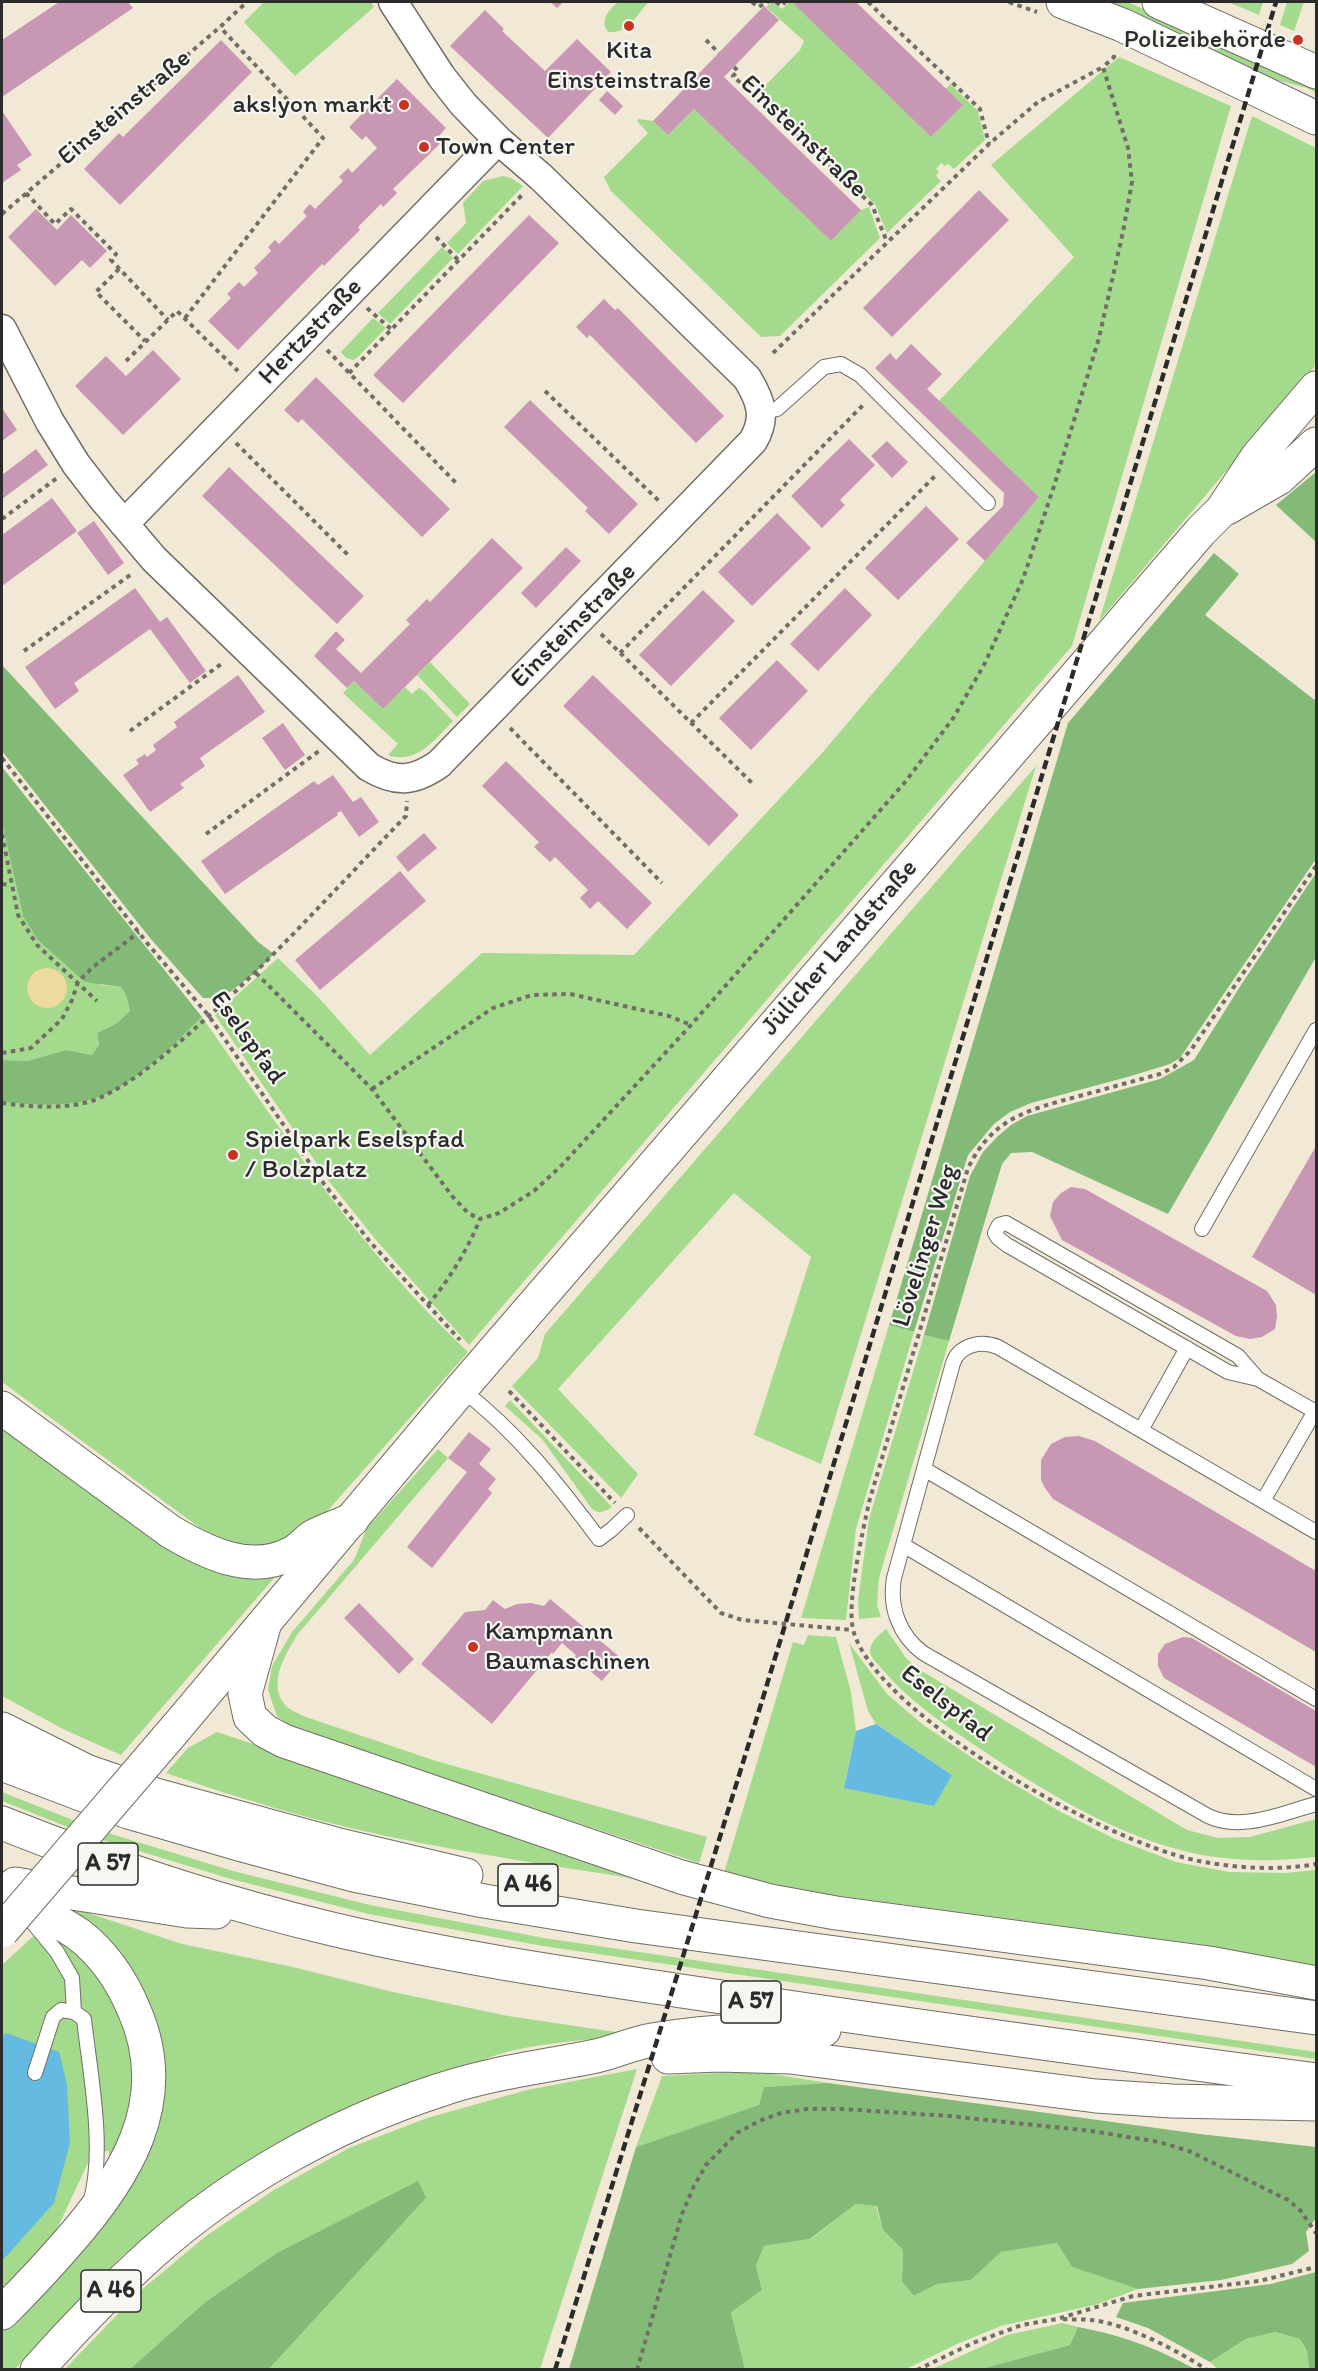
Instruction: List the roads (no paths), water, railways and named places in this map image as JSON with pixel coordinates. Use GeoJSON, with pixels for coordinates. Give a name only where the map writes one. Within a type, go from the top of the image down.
{"type":"FeatureCollection","features":[{"type":"Feature","properties":{"kind":"main road"},"geometry":{"type":"LineString","coordinates":[[1063,2],[1122,25],[1317,118]]}},
{"type":"Feature","properties":{"kind":"main road"},"geometry":{"type":"LineString","coordinates":[[1159,2],[1317,72]]}},
{"type":"Feature","properties":{"kind":"main road","name":"Jülicher Landstraße"},"geometry":{"type":"LineString","coordinates":[[2,1931],[264,1626],[461,1389],[1037,718],[1222,510],[1258,456],[1317,388]]}},
{"type":"Feature","properties":{"kind":"main road","name":"Jülicher Landstraße"},"geometry":{"type":"LineString","coordinates":[[1222,510],[1279,478],[1317,444]]}},
{"type":"Feature","properties":{"kind":"main road"},"geometry":{"type":"LineString","coordinates":[[2,1408],[171,1532],[201,1550],[232,1561],[264,1561],[292,1553],[314,1537],[352,1520]]}},
{"type":"Feature","properties":{"kind":"main road"},"geometry":{"type":"LineString","coordinates":[[264,1626],[245,1694],[250,1717],[265,1731],[284,1741],[681,1877],[770,1901],[836,1913],[1209,1963],[1317,1983]]}},
{"type":"Feature","properties":{"kind":"main road","name":"A 46"},"geometry":{"type":"LineString","coordinates":[[2,1729],[86,1771],[159,1796],[346,1847],[462,1875],[746,1921],[983,1953],[1068,1985]]}},
{"type":"Feature","properties":{"kind":"main road","name":"A 57"},"geometry":{"type":"LineString","coordinates":[[2,1764],[128,1812],[354,1875],[484,1901],[636,1926],[1317,2018]]}},
{"type":"Feature","properties":{"kind":"main road","name":"A 57"},"geometry":{"type":"LineString","coordinates":[[2,1823],[88,1857],[216,1898],[338,1930],[504,1962],[955,2033],[1317,2080]]}},
{"type":"Feature","properties":{"kind":"main road"},"geometry":{"type":"LineString","coordinates":[[2,1881],[187,1911],[267,1912]]}},
{"type":"Feature","properties":{"kind":"main road"},"geometry":{"type":"LineString","coordinates":[[2,1893],[78,1935],[109,1965],[128,1995],[141,2026],[147,2061],[149,2095],[140,2132],[126,2166],[104,2201],[26,2290],[2,2313]]}},
{"type":"Feature","properties":{"kind":"main road","name":"A 46"},"geometry":{"type":"LineString","coordinates":[[37,2370],[70,2333],[152,2253],[244,2183],[300,2150],[361,2120],[437,2090],[517,2069],[597,2056],[651,2040],[722,2031],[780,2029],[955,2033]]}},
{"type":"Feature","properties":{"kind":"main road","name":"A 46"},"geometry":{"type":"LineString","coordinates":[[597,2056],[790,2057],[1096,2096],[1172,2101],[1317,2104]]}},
{"type":"Feature","properties":{"kind":"street"},"geometry":{"type":"LineString","coordinates":[[393,2],[441,76],[463,104],[747,378],[758,395],[762,413]]}},
{"type":"Feature","properties":{"kind":"street","name":"Hertzstraße"},"geometry":{"type":"LineString","coordinates":[[123,524],[498,140]]}},
{"type":"Feature","properties":{"kind":"street","name":"Einsteinstraße"},"geometry":{"type":"LineString","coordinates":[[2,329],[50,422],[76,464],[154,559],[369,767],[383,775],[408,778],[425,774],[439,764],[679,520],[753,441],[761,429],[762,413]]}},
{"type":"Feature","properties":{"kind":"lane"},"geometry":{"type":"LineString","coordinates":[[762,413],[777,409],[824,368],[841,364],[860,375],[988,503]]}},
{"type":"Feature","properties":{"kind":"lane"},"geometry":{"type":"LineString","coordinates":[[1202,1229],[1317,1030]]}},
{"type":"Feature","properties":{"kind":"lane"},"geometry":{"type":"LineString","coordinates":[[1258,1379],[1238,1356],[1016,1227],[1006,1223],[997,1227],[996,1235],[1007,1245],[1228,1372],[1258,1379],[1316,1412],[1263,1501]]}},
{"type":"Feature","properties":{"kind":"lane"},"geometry":{"type":"LineString","coordinates":[[1317,1532],[998,1347],[989,1344],[970,1346],[960,1350],[955,1357],[894,1578],[892,1602],[903,1631],[910,1642],[923,1653],[1213,1819],[1234,1822],[1251,1821],[1317,1804]]}},
{"type":"Feature","properties":{"kind":"lane"},"geometry":{"type":"LineString","coordinates":[[1141,1430],[1187,1348]]}},
{"type":"Feature","properties":{"kind":"lane"},"geometry":{"type":"LineString","coordinates":[[461,1389],[480,1403],[538,1460],[599,1539],[627,1515]]}},
{"type":"Feature","properties":{"kind":"lane"},"geometry":{"type":"LineString","coordinates":[[924,1469],[1317,1699]]}},
{"type":"Feature","properties":{"kind":"lane"},"geometry":{"type":"LineString","coordinates":[[903,1545],[1317,1789]]}},
{"type":"Feature","properties":{"kind":"lane"},"geometry":{"type":"LineString","coordinates":[[33,1923],[57,1952],[72,1978],[74,2012]]}},
{"type":"Feature","properties":{"kind":"lane"},"geometry":{"type":"LineString","coordinates":[[35,2073],[53,2017],[61,2010],[74,2012],[84,2019],[97,2147],[94,2186],[84,2225]]}},
{"type":"Feature","properties":{"kind":"water"},"geometry":{"type":"Polygon","coordinates":[[[876,1724],[952,1775],[934,1806],[844,1788],[856,1731],[876,1724]]]}},
{"type":"Feature","properties":{"kind":"water"},"geometry":{"type":"Polygon","coordinates":[[[6,2033],[59,2052],[67,2084],[70,2143],[54,2203],[2,2261],[2,2037],[6,2033]]]}},
{"type":"Feature","properties":{"kind":"railway"},"geometry":{"type":"LineString","coordinates":[[555,2370],[762,1701],[1276,2]]}},
{"type":"Feature","properties":{"kind":"place","name":"Kita Einsteinstraße"},"geometry":{"type":"Point","coordinates":[629,26]}},
{"type":"Feature","properties":{"kind":"place","name":"Polizeibehörde"},"geometry":{"type":"Point","coordinates":[1298,40]}},
{"type":"Feature","properties":{"kind":"place","name":"aks!yon markt"},"geometry":{"type":"Point","coordinates":[404,105]}},
{"type":"Feature","properties":{"kind":"place","name":"Town Center"},"geometry":{"type":"Point","coordinates":[424,147]}},
{"type":"Feature","properties":{"kind":"place","name":"Spielpark Eselspfad / Bolzplatz"},"geometry":{"type":"Point","coordinates":[233,1155]}},
{"type":"Feature","properties":{"kind":"place","name":"Kampmann Baumaschinen"},"geometry":{"type":"Point","coordinates":[473,1647]}}]}
